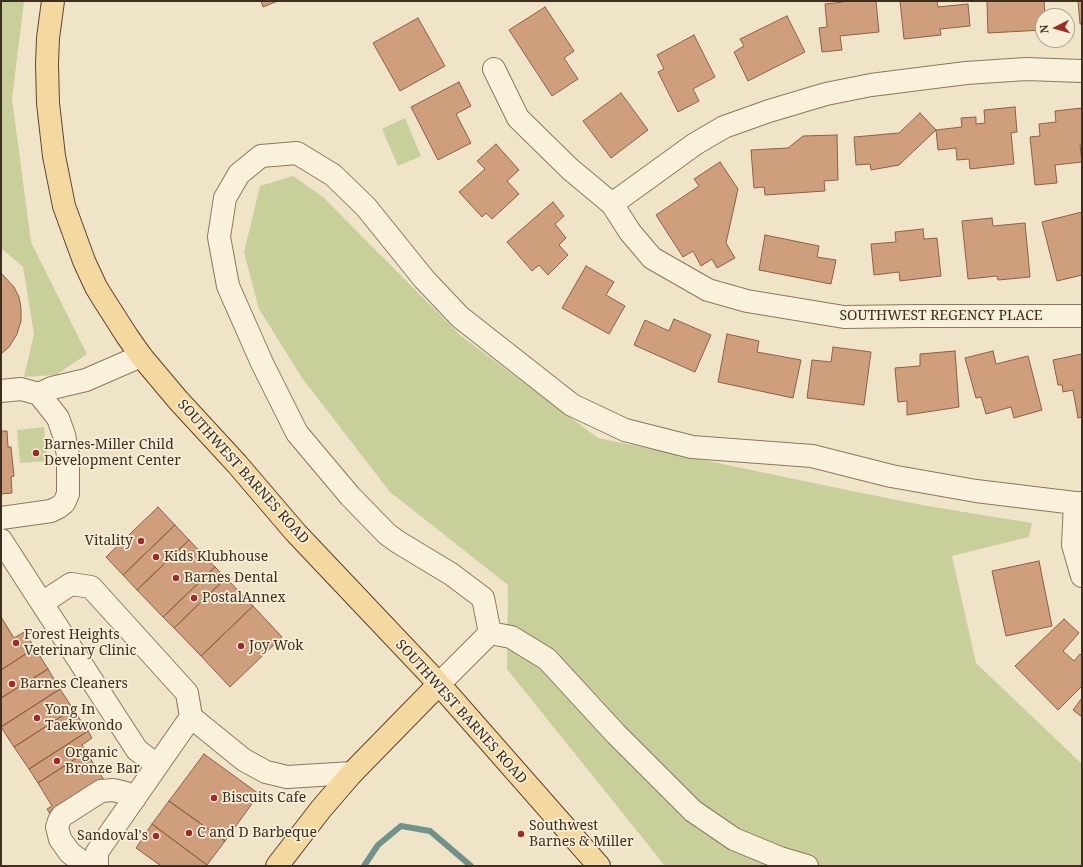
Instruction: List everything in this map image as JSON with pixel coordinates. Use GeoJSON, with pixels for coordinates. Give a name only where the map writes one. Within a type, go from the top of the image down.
{"type":"FeatureCollection","features":[{"type":"Feature","properties":{"kind":"main road","name":"SOUTHWEST BARNES ROAD"},"geometry":{"type":"LineString","coordinates":[[53,1],[48,38],[48,103],[54,156],[64,206],[84,261],[96,287],[141,356],[178,400],[237,464],[296,533],[439,684],[599,866]]}},
{"type":"Feature","properties":{"kind":"main road"},"geometry":{"type":"LineString","coordinates":[[277,866],[321,809],[352,773],[439,684]]}},
{"type":"Feature","properties":{"kind":"street","name":"SOUTHWEST REGENCY PLACE"},"geometry":{"type":"LineString","coordinates":[[494,69],[518,118],[570,170],[612,204],[630,232],[652,258],[708,290],[747,301],[844,317],[1082,316]]}},
{"type":"Feature","properties":{"kind":"street"},"geometry":{"type":"LineString","coordinates":[[612,204],[695,144],[724,127],[769,111],[826,94],[871,85],[966,73],[1026,69],[1082,71]]}},
{"type":"Feature","properties":{"kind":"street"},"geometry":{"type":"LineString","coordinates":[[490,633],[483,598],[451,574],[387,534],[350,496],[297,433],[262,363],[228,286],[219,237],[225,198],[239,174],[261,156],[297,153],[333,175],[366,207],[424,279],[460,317],[572,405],[625,430],[692,447],[812,456],[891,476],[976,491],[1078,503],[1073,545],[1082,576]]}},
{"type":"Feature","properties":{"kind":"street"},"geometry":{"type":"LineString","coordinates":[[39,394],[52,388],[86,380],[141,356]]}},
{"type":"Feature","properties":{"kind":"street"},"geometry":{"type":"LineString","coordinates":[[1,391],[21,389],[39,394],[58,418],[64,435],[68,455],[68,494],[64,503],[51,511],[1,518]]}},
{"type":"Feature","properties":{"kind":"street"},"geometry":{"type":"LineString","coordinates":[[1,540],[137,750],[157,765]]}},
{"type":"Feature","properties":{"kind":"street"},"geometry":{"type":"LineString","coordinates":[[42,602],[71,584],[91,587],[187,693],[199,724],[244,760],[266,772],[287,777],[352,773]]}},
{"type":"Feature","properties":{"kind":"street"},"geometry":{"type":"LineString","coordinates":[[439,684],[490,633]]}},
{"type":"Feature","properties":{"kind":"street"},"geometry":{"type":"LineString","coordinates":[[490,633],[511,637],[547,659],[616,734],[693,811],[734,839],[780,858],[807,866]]}},
{"type":"Feature","properties":{"kind":"street"},"geometry":{"type":"LineString","coordinates":[[135,798],[126,793],[113,790],[101,791],[62,816],[57,827],[60,839],[70,853],[81,860],[97,865],[97,852],[135,798],[157,765],[199,724]]}},
{"type":"Feature","properties":{"kind":"green space"},"geometry":{"type":"Polygon","coordinates":[[[1,1],[24,1],[12,99],[31,242],[87,354],[56,375],[24,377],[34,334],[23,267],[1,248],[1,1]]]}},
{"type":"Feature","properties":{"kind":"green space"},"geometry":{"type":"Polygon","coordinates":[[[405,118],[421,156],[398,166],[382,129],[405,118]]]}},
{"type":"Feature","properties":{"kind":"green space"},"geometry":{"type":"Polygon","coordinates":[[[293,176],[323,197],[460,335],[598,438],[927,506],[1032,523],[1029,537],[952,556],[976,663],[1082,764],[1082,866],[665,866],[507,669],[508,585],[390,492],[302,378],[259,309],[244,252],[260,186],[293,176]]]}},
{"type":"Feature","properties":{"kind":"green space"},"geometry":{"type":"Polygon","coordinates":[[[44,427],[47,461],[20,463],[17,430],[44,427]]]}},
{"type":"Feature","properties":{"kind":"building"},"geometry":{"type":"Polygon","coordinates":[[[261,1],[278,1],[263,7],[261,1]]]}},
{"type":"Feature","properties":{"kind":"building"},"geometry":{"type":"Polygon","coordinates":[[[843,1],[876,1],[879,32],[840,36],[842,50],[822,52],[819,28],[827,27],[825,4],[843,1]]]}},
{"type":"Feature","properties":{"kind":"building"},"geometry":{"type":"Polygon","coordinates":[[[900,1],[937,1],[938,7],[968,4],[970,26],[940,29],[941,35],[904,39],[900,1]]]}},
{"type":"Feature","properties":{"kind":"building"},"geometry":{"type":"Polygon","coordinates":[[[987,1],[1044,1],[1044,8],[1035,8],[1035,30],[988,33],[987,1]]]}},
{"type":"Feature","properties":{"kind":"building"},"geometry":{"type":"Polygon","coordinates":[[[1078,1],[1082,1],[1082,24],[1080,24],[1078,1]]]}},
{"type":"Feature","properties":{"kind":"building"},"geometry":{"type":"Polygon","coordinates":[[[545,7],[574,51],[564,58],[578,79],[552,96],[509,30],[545,7]]]}},
{"type":"Feature","properties":{"kind":"building"},"geometry":{"type":"Polygon","coordinates":[[[787,16],[805,52],[748,81],[734,52],[744,46],[740,39],[787,16]]]}},
{"type":"Feature","properties":{"kind":"building"},"geometry":{"type":"Polygon","coordinates":[[[418,18],[445,66],[400,91],[373,43],[418,18]]]}},
{"type":"Feature","properties":{"kind":"building"},"geometry":{"type":"Polygon","coordinates":[[[694,35],[715,77],[693,89],[699,101],[678,112],[658,72],[664,69],[657,55],[694,35]]]}},
{"type":"Feature","properties":{"kind":"building"},"geometry":{"type":"Polygon","coordinates":[[[459,82],[471,106],[456,114],[471,143],[438,160],[411,107],[459,82]]]}},
{"type":"Feature","properties":{"kind":"building"},"geometry":{"type":"Polygon","coordinates":[[[621,93],[648,130],[611,158],[583,121],[621,93]]]}},
{"type":"Feature","properties":{"kind":"building"},"geometry":{"type":"Polygon","coordinates":[[[1015,107],[1017,132],[1011,133],[1014,164],[970,169],[969,159],[957,160],[956,148],[938,150],[936,130],[962,127],[961,118],[976,117],[976,124],[985,123],[984,110],[1015,107]]]}},
{"type":"Feature","properties":{"kind":"building"},"geometry":{"type":"Polygon","coordinates":[[[1082,108],[1082,145],[1080,145],[1082,162],[1055,165],[1057,183],[1035,185],[1030,137],[1040,136],[1039,124],[1056,122],[1055,111],[1082,108]]]}},
{"type":"Feature","properties":{"kind":"building"},"geometry":{"type":"Polygon","coordinates":[[[920,113],[936,130],[899,165],[871,170],[870,164],[856,165],[854,137],[899,133],[920,113]]]}},
{"type":"Feature","properties":{"kind":"building"},"geometry":{"type":"Polygon","coordinates":[[[837,135],[838,180],[824,181],[825,191],[765,195],[764,187],[754,188],[751,150],[788,148],[803,136],[837,135]]]}},
{"type":"Feature","properties":{"kind":"building"},"geometry":{"type":"Polygon","coordinates":[[[496,144],[519,170],[507,181],[519,194],[492,219],[486,213],[482,217],[459,192],[485,169],[477,161],[496,144]]]}},
{"type":"Feature","properties":{"kind":"building"},"geometry":{"type":"Polygon","coordinates":[[[720,162],[738,189],[726,243],[735,258],[717,268],[712,259],[701,266],[693,251],[683,257],[656,215],[699,186],[694,179],[720,162]]]}},
{"type":"Feature","properties":{"kind":"building"},"geometry":{"type":"Polygon","coordinates":[[[553,202],[564,216],[555,224],[566,238],[559,245],[568,255],[548,275],[539,265],[532,271],[507,242],[553,202]]]}},
{"type":"Feature","properties":{"kind":"building"},"geometry":{"type":"Polygon","coordinates":[[[1082,212],[1082,275],[1057,281],[1042,222],[1082,212]]]}},
{"type":"Feature","properties":{"kind":"building"},"geometry":{"type":"Polygon","coordinates":[[[992,218],[993,226],[1025,223],[1030,277],[998,280],[997,276],[968,279],[962,221],[992,218]]]}},
{"type":"Feature","properties":{"kind":"building"},"geometry":{"type":"Polygon","coordinates":[[[923,229],[924,239],[937,238],[941,276],[900,281],[899,272],[874,275],[871,244],[896,242],[895,232],[923,229]]]}},
{"type":"Feature","properties":{"kind":"building"},"geometry":{"type":"Polygon","coordinates":[[[765,235],[819,246],[817,257],[836,260],[831,284],[759,270],[765,235]]]}},
{"type":"Feature","properties":{"kind":"building"},"geometry":{"type":"Polygon","coordinates":[[[586,266],[614,282],[606,295],[625,306],[609,334],[562,308],[586,266]]]}},
{"type":"Feature","properties":{"kind":"building"},"geometry":{"type":"Polygon","coordinates":[[[1,273],[14,287],[19,297],[21,321],[17,334],[9,347],[1,354],[1,273]]]}},
{"type":"Feature","properties":{"kind":"building"},"geometry":{"type":"Polygon","coordinates":[[[674,319],[711,335],[695,372],[634,345],[645,320],[669,331],[674,319]]]}},
{"type":"Feature","properties":{"kind":"building"},"geometry":{"type":"Polygon","coordinates":[[[727,334],[759,341],[757,352],[801,360],[793,398],[718,382],[727,334]]]}},
{"type":"Feature","properties":{"kind":"building"},"geometry":{"type":"Polygon","coordinates":[[[833,347],[871,352],[864,405],[807,398],[812,360],[831,362],[833,347]]]}},
{"type":"Feature","properties":{"kind":"building"},"geometry":{"type":"Polygon","coordinates":[[[955,351],[959,407],[907,415],[907,401],[898,402],[895,368],[920,366],[920,354],[955,351]]]}},
{"type":"Feature","properties":{"kind":"building"},"geometry":{"type":"Polygon","coordinates":[[[993,351],[996,364],[1028,356],[1042,410],[1014,418],[1011,407],[986,414],[981,397],[976,398],[965,358],[993,351]]]}},
{"type":"Feature","properties":{"kind":"building"},"geometry":{"type":"Polygon","coordinates":[[[1082,354],[1082,417],[1078,418],[1073,390],[1063,392],[1062,385],[1058,385],[1053,360],[1082,354]]]}},
{"type":"Feature","properties":{"kind":"building"},"geometry":{"type":"Polygon","coordinates":[[[1,431],[7,431],[8,447],[11,447],[14,476],[11,477],[12,493],[1,494],[1,431]]]}},
{"type":"Feature","properties":{"kind":"building","name":"Vitality"},"geometry":{"type":"Polygon","coordinates":[[[158,507],[175,525],[123,575],[106,557],[158,507]]]}},
{"type":"Feature","properties":{"kind":"building","name":"Kids Klubhouse"},"geometry":{"type":"Polygon","coordinates":[[[175,525],[189,540],[137,590],[123,575],[175,525]]]}},
{"type":"Feature","properties":{"kind":"building","name":"Barnes Dental"},"geometry":{"type":"Polygon","coordinates":[[[189,540],[215,567],[163,617],[137,590],[189,540]]]}},
{"type":"Feature","properties":{"kind":"building"},"geometry":{"type":"Polygon","coordinates":[[[1039,561],[1052,626],[1006,636],[992,571],[1039,561]]]}},
{"type":"Feature","properties":{"kind":"building","name":"PostalAnnex"},"geometry":{"type":"Polygon","coordinates":[[[215,567],[226,578],[174,628],[163,617],[215,567]]]}},
{"type":"Feature","properties":{"kind":"building"},"geometry":{"type":"Polygon","coordinates":[[[226,578],[253,606],[201,656],[174,628],[226,578]]]}},
{"type":"Feature","properties":{"kind":"building","name":"Joy Wok"},"geometry":{"type":"Polygon","coordinates":[[[253,606],[282,637],[230,687],[201,656],[253,606]]]}},
{"type":"Feature","properties":{"kind":"building","name":"Forest Heights Veterinary Clinic"},"geometry":{"type":"Polygon","coordinates":[[[1,617],[14,638],[24,632],[35,648],[1,670],[1,617]]]}},
{"type":"Feature","properties":{"kind":"building"},"geometry":{"type":"Polygon","coordinates":[[[1064,619],[1079,633],[1063,651],[1074,661],[1080,654],[1082,656],[1082,686],[1058,710],[1015,666],[1064,619]]]}},
{"type":"Feature","properties":{"kind":"building","name":"Barnes Cleaners"},"geometry":{"type":"Polygon","coordinates":[[[35,648],[48,669],[1,698],[1,670],[35,648]]]}},
{"type":"Feature","properties":{"kind":"building"},"geometry":{"type":"Polygon","coordinates":[[[48,669],[60,689],[1,727],[1,698],[48,669]]]}},
{"type":"Feature","properties":{"kind":"building","name":"Yong In Taekwondo"},"geometry":{"type":"Polygon","coordinates":[[[60,689],[73,709],[14,747],[1,727],[60,689]]]}},
{"type":"Feature","properties":{"kind":"building"},"geometry":{"type":"Polygon","coordinates":[[[1082,698],[1082,717],[1073,710],[1082,698]]]}},
{"type":"Feature","properties":{"kind":"building"},"geometry":{"type":"Polygon","coordinates":[[[73,709],[88,731],[29,769],[14,747],[73,709]]]}},
{"type":"Feature","properties":{"kind":"building","name":"Organic Bronze Bar"},"geometry":{"type":"Polygon","coordinates":[[[88,731],[92,738],[82,745],[86,752],[38,783],[29,769],[88,731]]]}},
{"type":"Feature","properties":{"kind":"building"},"geometry":{"type":"Polygon","coordinates":[[[86,752],[108,786],[54,820],[47,809],[52,806],[38,783],[86,752]]]}},
{"type":"Feature","properties":{"kind":"building","name":"Biscuits Cafe"},"geometry":{"type":"Polygon","coordinates":[[[204,754],[259,794],[225,841],[169,801],[204,754]]]}},
{"type":"Feature","properties":{"kind":"building","name":"C and D Barbeque"},"geometry":{"type":"Polygon","coordinates":[[[169,801],[225,841],[207,865],[152,824],[169,801]]]}},
{"type":"Feature","properties":{"kind":"building","name":"Sandoval's"},"geometry":{"type":"Polygon","coordinates":[[[152,824],[207,866],[161,866],[136,848],[152,824]]]}},
{"type":"Feature","properties":{"kind":"waterway"},"geometry":{"type":"LineString","coordinates":[[364,866],[378,845],[401,826],[430,831],[471,866]]}},
{"type":"Feature","properties":{"kind":"place","name":"Barnes-Miller Child Development Center"},"geometry":{"type":"Point","coordinates":[36,453]}},
{"type":"Feature","properties":{"kind":"place","name":"Vitality"},"geometry":{"type":"Point","coordinates":[141,541]}},
{"type":"Feature","properties":{"kind":"place","name":"Kids Klubhouse"},"geometry":{"type":"Point","coordinates":[156,557]}},
{"type":"Feature","properties":{"kind":"place","name":"Barnes Dental"},"geometry":{"type":"Point","coordinates":[176,578]}},
{"type":"Feature","properties":{"kind":"place","name":"PostalAnnex"},"geometry":{"type":"Point","coordinates":[194,598]}},
{"type":"Feature","properties":{"kind":"place","name":"Forest Heights Veterinary Clinic"},"geometry":{"type":"Point","coordinates":[16,643]}},
{"type":"Feature","properties":{"kind":"place","name":"Joy Wok"},"geometry":{"type":"Point","coordinates":[241,646]}},
{"type":"Feature","properties":{"kind":"place","name":"Barnes Cleaners"},"geometry":{"type":"Point","coordinates":[12,684]}},
{"type":"Feature","properties":{"kind":"place","name":"Yong In Taekwondo"},"geometry":{"type":"Point","coordinates":[37,718]}},
{"type":"Feature","properties":{"kind":"place","name":"Organic Bronze Bar"},"geometry":{"type":"Point","coordinates":[57,761]}},
{"type":"Feature","properties":{"kind":"place","name":"Biscuits Cafe"},"geometry":{"type":"Point","coordinates":[214,798]}},
{"type":"Feature","properties":{"kind":"place","name":"C and D Barbeque"},"geometry":{"type":"Point","coordinates":[189,833]}},
{"type":"Feature","properties":{"kind":"place","name":"Southwest Barnes & Miller"},"geometry":{"type":"Point","coordinates":[521,834]}},
{"type":"Feature","properties":{"kind":"place","name":"Sandoval's"},"geometry":{"type":"Point","coordinates":[156,836]}}]}
